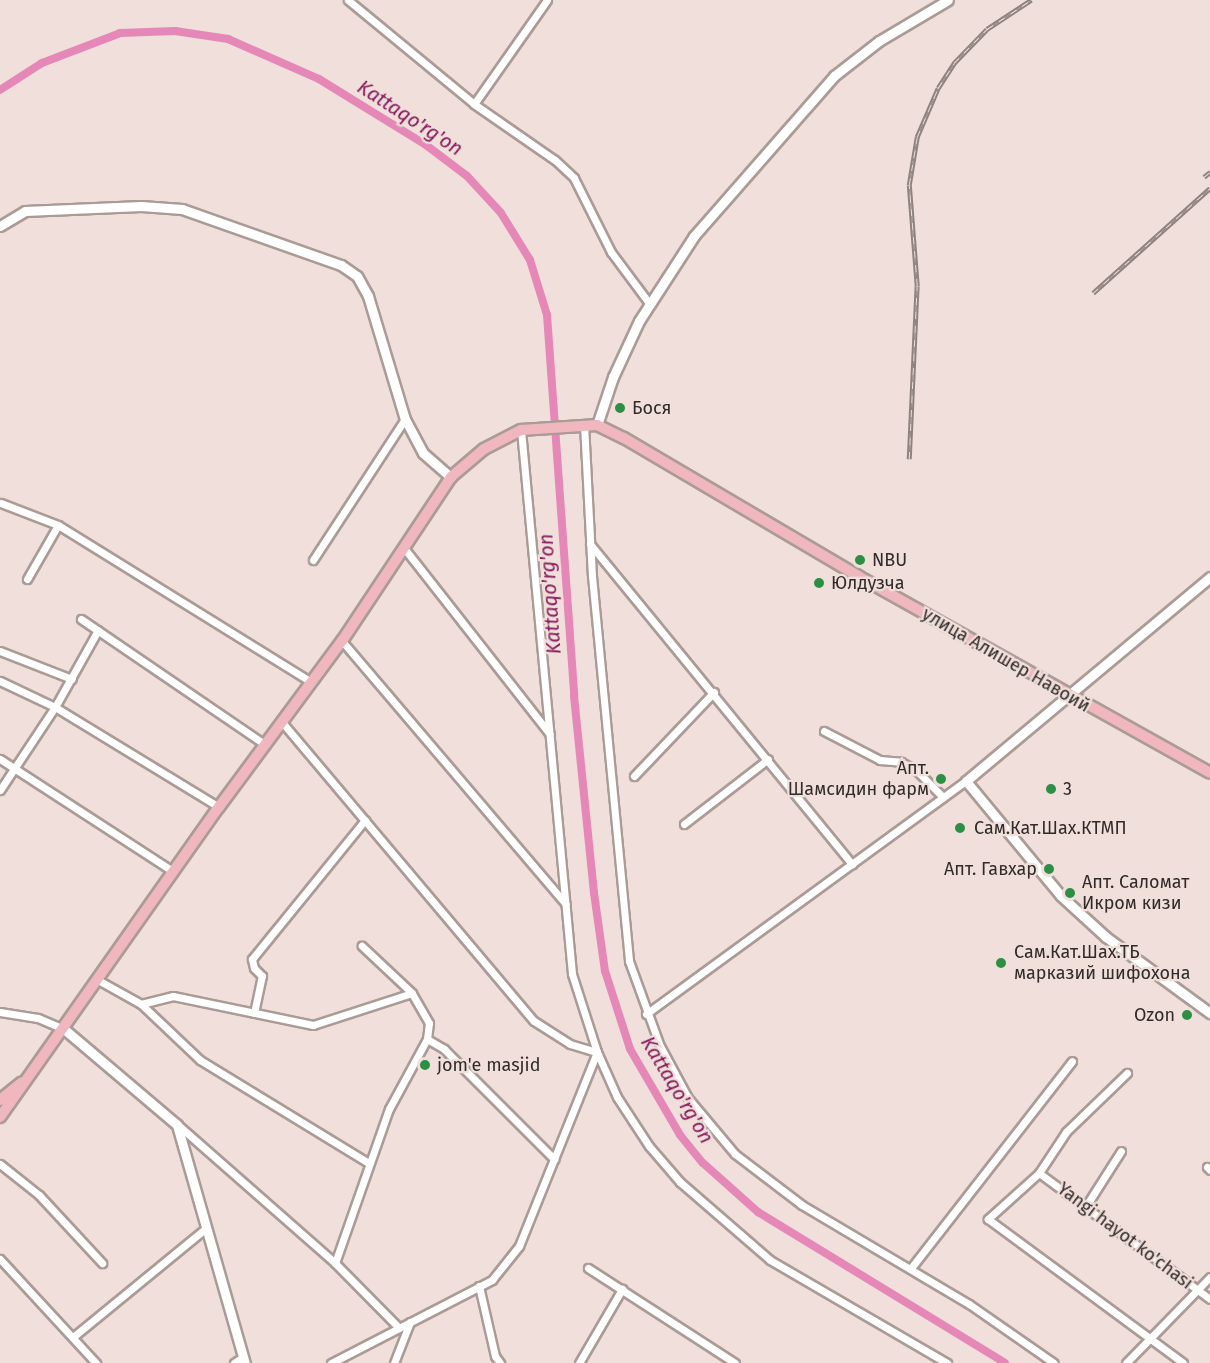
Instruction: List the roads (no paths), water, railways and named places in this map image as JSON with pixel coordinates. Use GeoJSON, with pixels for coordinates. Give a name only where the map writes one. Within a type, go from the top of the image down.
{"type":"FeatureCollection","features":[{"type":"Feature","properties":{"kind":"main road","name":"улица Алишер Навоий"},"geometry":{"type":"LineString","coordinates":[[521,430],[584,424],[597,425],[1069,697],[1210,772]]}},
{"type":"Feature","properties":{"kind":"main road"},"geometry":{"type":"LineString","coordinates":[[0,1117],[14,1103],[25,1080],[64,1029],[264,744],[342,641],[451,477],[484,449],[521,430]]}},
{"type":"Feature","properties":{"kind":"main road"},"geometry":{"type":"LineString","coordinates":[[0,1100],[25,1080]]}},
{"type":"Feature","properties":{"kind":"street"},"geometry":{"type":"LineString","coordinates":[[348,0],[474,104],[555,160],[574,178],[611,252],[649,303]]}},
{"type":"Feature","properties":{"kind":"street"},"geometry":{"type":"LineString","coordinates":[[474,104],[547,0]]}},
{"type":"Feature","properties":{"kind":"street"},"geometry":{"type":"LineString","coordinates":[[597,425],[613,377],[649,303],[694,236],[834,76],[879,41],[948,0]]}},
{"type":"Feature","properties":{"kind":"street"},"geometry":{"type":"LineString","coordinates":[[0,226],[25,211],[141,206],[182,209],[342,265],[357,276],[368,296],[405,419],[423,453],[451,477]]}},
{"type":"Feature","properties":{"kind":"street"},"geometry":{"type":"LineString","coordinates":[[313,560],[405,419]]}},
{"type":"Feature","properties":{"kind":"street"},"geometry":{"type":"LineString","coordinates":[[584,424],[590,544],[629,961],[646,1014],[688,1098],[735,1154],[802,1205],[911,1268],[1054,1363]]}},
{"type":"Feature","properties":{"kind":"street"},"geometry":{"type":"LineString","coordinates":[[521,430],[572,974],[597,1052],[617,1097],[649,1146],[680,1182],[770,1260],[946,1363]]}},
{"type":"Feature","properties":{"kind":"street"},"geometry":{"type":"LineString","coordinates":[[1,503],[58,525],[310,682]]}},
{"type":"Feature","properties":{"kind":"street"},"geometry":{"type":"LineString","coordinates":[[27,579],[58,525]]}},
{"type":"Feature","properties":{"kind":"street"},"geometry":{"type":"LineString","coordinates":[[590,544],[714,692],[852,864]]}},
{"type":"Feature","properties":{"kind":"street"},"geometry":{"type":"LineString","coordinates":[[404,548],[550,734]]}},
{"type":"Feature","properties":{"kind":"street"},"geometry":{"type":"LineString","coordinates":[[646,1014],[966,781],[1210,577]]}},
{"type":"Feature","properties":{"kind":"street"},"geometry":{"type":"LineString","coordinates":[[81,619],[264,744]]}},
{"type":"Feature","properties":{"kind":"street"},"geometry":{"type":"LineString","coordinates":[[0,790],[13,767],[56,707],[98,630]]}},
{"type":"Feature","properties":{"kind":"street"},"geometry":{"type":"LineString","coordinates":[[342,641],[566,904]]}},
{"type":"Feature","properties":{"kind":"street"},"geometry":{"type":"LineString","coordinates":[[0,651],[72,679]]}},
{"type":"Feature","properties":{"kind":"street"},"geometry":{"type":"LineString","coordinates":[[0,681],[56,707],[219,807]]}},
{"type":"Feature","properties":{"kind":"street"},"geometry":{"type":"LineString","coordinates":[[634,776],[714,692]]}},
{"type":"Feature","properties":{"kind":"street"},"geometry":{"type":"LineString","coordinates":[[281,721],[534,1021],[570,1044],[597,1052]]}},
{"type":"Feature","properties":{"kind":"street"},"geometry":{"type":"LineString","coordinates":[[824,731],[880,760],[901,762],[917,771],[943,797]]}},
{"type":"Feature","properties":{"kind":"street"},"geometry":{"type":"LineString","coordinates":[[0,759],[174,872]]}},
{"type":"Feature","properties":{"kind":"street"},"geometry":{"type":"LineString","coordinates":[[684,824],[768,759]]}},
{"type":"Feature","properties":{"kind":"street"},"geometry":{"type":"LineString","coordinates":[[966,781],[1061,896],[1106,937],[1210,1012]]}},
{"type":"Feature","properties":{"kind":"street"},"geometry":{"type":"LineString","coordinates":[[254,1013],[262,976],[254,968],[252,959],[365,820]]}},
{"type":"Feature","properties":{"kind":"street"},"geometry":{"type":"LineString","coordinates":[[335,1263],[389,1109],[427,1039],[429,1023],[412,993],[362,946]]}},
{"type":"Feature","properties":{"kind":"street"},"geometry":{"type":"LineString","coordinates":[[98,980],[141,1004],[200,1060],[369,1163]]}},
{"type":"Feature","properties":{"kind":"street"},"geometry":{"type":"LineString","coordinates":[[141,1004],[173,996],[254,1013],[323,1024],[412,993]]}},
{"type":"Feature","properties":{"kind":"street"},"geometry":{"type":"LineString","coordinates":[[0,1012],[38,1018],[64,1029],[335,1263],[399,1328]]}},
{"type":"Feature","properties":{"kind":"street"},"geometry":{"type":"LineString","coordinates":[[427,1039],[444,1049],[554,1159]]}},
{"type":"Feature","properties":{"kind":"street"},"geometry":{"type":"LineString","coordinates":[[331,1363],[492,1280],[519,1246],[597,1052]]}},
{"type":"Feature","properties":{"kind":"street"},"geometry":{"type":"LineString","coordinates":[[911,1268],[1072,1062]]}},
{"type":"Feature","properties":{"kind":"street"},"geometry":{"type":"LineString","coordinates":[[1127,1072],[1066,1132],[1040,1173],[988,1220],[1183,1363]]}},
{"type":"Feature","properties":{"kind":"street"},"geometry":{"type":"LineString","coordinates":[[177,1125],[244,1360],[234,1363]]}},
{"type":"Feature","properties":{"kind":"street"},"geometry":{"type":"LineString","coordinates":[[1086,1206],[1121,1151]]}},
{"type":"Feature","properties":{"kind":"street"},"geometry":{"type":"LineString","coordinates":[[0,1164],[39,1195],[102,1263]]}},
{"type":"Feature","properties":{"kind":"street","name":"Yangi hayot ko'chasi"},"geometry":{"type":"LineString","coordinates":[[1040,1173],[1210,1299]]}},
{"type":"Feature","properties":{"kind":"street"},"geometry":{"type":"LineString","coordinates":[[74,1337],[206,1228]]}},
{"type":"Feature","properties":{"kind":"street"},"geometry":{"type":"LineString","coordinates":[[0,1259],[96,1363]]}},
{"type":"Feature","properties":{"kind":"street"},"geometry":{"type":"LineString","coordinates":[[588,1268],[735,1363]]}},
{"type":"Feature","properties":{"kind":"street"},"geometry":{"type":"LineString","coordinates":[[1126,1363],[1210,1277]]}},
{"type":"Feature","properties":{"kind":"street"},"geometry":{"type":"LineString","coordinates":[[480,1286],[495,1356],[500,1363]]}},
{"type":"Feature","properties":{"kind":"street"},"geometry":{"type":"LineString","coordinates":[[579,1363],[622,1289]]}},
{"type":"Feature","properties":{"kind":"street"},"geometry":{"type":"LineString","coordinates":[[394,1363],[410,1322]]}},
{"type":"Feature","properties":{"kind":"waterway","name":"Kattaqo'rg'on"},"geometry":{"type":"LineString","coordinates":[[0,90],[42,63],[120,33],[175,31],[228,39],[319,79],[426,145],[467,176],[501,213],[530,260],[547,315],[574,696],[594,893],[605,971],[630,1049],[680,1135],[703,1163],[758,1212],[1005,1363]]}},
{"type":"Feature","properties":{"kind":"railway"},"geometry":{"type":"LineString","coordinates":[[909,459],[917,286],[909,185],[917,137],[938,88],[954,63],[987,29],[1031,0]]}},
{"type":"Feature","properties":{"kind":"railway"},"geometry":{"type":"LineString","coordinates":[[1204,177],[1210,172]]}},
{"type":"Feature","properties":{"kind":"railway"},"geometry":{"type":"LineString","coordinates":[[1093,293],[1210,188]]}},
{"type":"Feature","properties":{"kind":"place","name":"Бося"},"geometry":{"type":"Point","coordinates":[620,408]}},
{"type":"Feature","properties":{"kind":"place","name":"NBU"},"geometry":{"type":"Point","coordinates":[860,560]}},
{"type":"Feature","properties":{"kind":"place","name":"Юлдузча"},"geometry":{"type":"Point","coordinates":[819,583]}},
{"type":"Feature","properties":{"kind":"place","name":"Апт. Шамсидин фарм"},"geometry":{"type":"Point","coordinates":[941,779]}},
{"type":"Feature","properties":{"kind":"place","name":"3"},"geometry":{"type":"Point","coordinates":[1051,789]}},
{"type":"Feature","properties":{"kind":"place","name":"Сам.Кат.Шах.КТМП"},"geometry":{"type":"Point","coordinates":[960,828]}},
{"type":"Feature","properties":{"kind":"place","name":"Апт. Гавхар"},"geometry":{"type":"Point","coordinates":[1049,869]}},
{"type":"Feature","properties":{"kind":"place","name":"Апт. Саломат Икром кизи"},"geometry":{"type":"Point","coordinates":[1070,893]}},
{"type":"Feature","properties":{"kind":"place","name":"Сам.Кат.Шах.ТБ марказий шифохона"},"geometry":{"type":"Point","coordinates":[1001,963]}},
{"type":"Feature","properties":{"kind":"place","name":"Ozon"},"geometry":{"type":"Point","coordinates":[1187,1015]}},
{"type":"Feature","properties":{"kind":"place","name":"jom'e masjid"},"geometry":{"type":"Point","coordinates":[425,1065]}}]}
